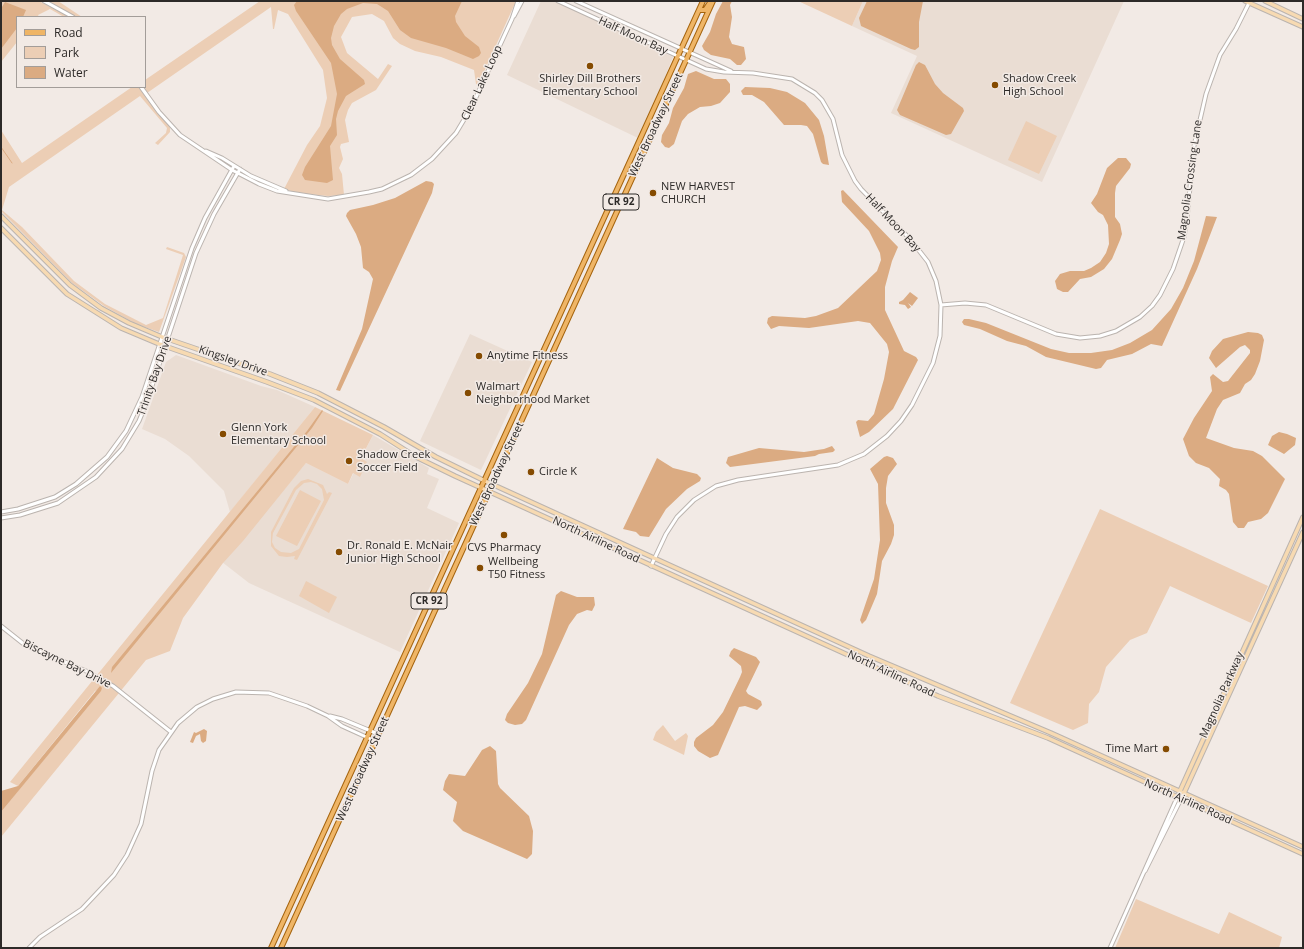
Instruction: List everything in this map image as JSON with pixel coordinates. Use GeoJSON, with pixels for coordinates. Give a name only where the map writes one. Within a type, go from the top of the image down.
{"type":"FeatureCollection","features":[{"type":"Feature","properties":{"kind":"main road","name":"West Broadway Street"},"geometry":{"type":"LineString","coordinates":[[271,948],[703,1]]}},
{"type":"Feature","properties":{"kind":"main road","name":"West Broadway Street"},"geometry":{"type":"LineString","coordinates":[[281,948],[712,1]]}},
{"type":"Feature","properties":{"kind":"main road"},"geometry":{"type":"LineString","coordinates":[[699,10],[703,11],[706,9],[712,1]]}},
{"type":"Feature","properties":{"kind":"main road"},"geometry":{"type":"LineString","coordinates":[[1264,1],[1303,19]]}},
{"type":"Feature","properties":{"kind":"main road"},"geometry":{"type":"LineString","coordinates":[[1248,2],[1303,27]]}},
{"type":"Feature","properties":{"kind":"main road","name":"Kingsley Drive"},"geometry":{"type":"LineString","coordinates":[[1,216],[80,293],[117,317],[162,337],[270,374],[318,393],[384,427],[436,457],[485,481]]}},
{"type":"Feature","properties":{"kind":"main road","name":"Kingsley Drive"},"geometry":{"type":"LineString","coordinates":[[1,228],[67,294],[121,328],[159,344],[314,400],[380,434],[426,462],[482,488]]}},
{"type":"Feature","properties":{"kind":"main road"},"geometry":{"type":"LineString","coordinates":[[267,382],[270,374]]}},
{"type":"Feature","properties":{"kind":"main road"},"geometry":{"type":"LineString","coordinates":[[314,400],[318,393]]}},
{"type":"Feature","properties":{"kind":"main road"},"geometry":{"type":"LineString","coordinates":[[380,434],[384,427]]}},
{"type":"Feature","properties":{"kind":"main road","name":"North Airline Road"},"geometry":{"type":"LineString","coordinates":[[485,481],[870,656],[1051,733],[1303,847]]}},
{"type":"Feature","properties":{"kind":"main road","name":"North Airline Road"},"geometry":{"type":"LineString","coordinates":[[482,488],[938,696],[1048,738],[1303,854]]}},
{"type":"Feature","properties":{"kind":"main road","name":"Magnolia Parkway"},"geometry":{"type":"LineString","coordinates":[[1180,791],[1303,517]]}},
{"type":"Feature","properties":{"kind":"main road"},"geometry":{"type":"LineString","coordinates":[[465,545],[461,540],[467,519]]}},
{"type":"Feature","properties":{"kind":"main road"},"geometry":{"type":"LineString","coordinates":[[585,535],[589,527]]}},
{"type":"Feature","properties":{"kind":"main road","name":"Magnolia Parkway"},"geometry":{"type":"LineString","coordinates":[[1184,793],[1303,532]]}},
{"type":"Feature","properties":{"kind":"main road"},"geometry":{"type":"LineString","coordinates":[[1255,623],[1260,626]]}},
{"type":"Feature","properties":{"kind":"main road"},"geometry":{"type":"LineString","coordinates":[[981,713],[984,705]]}},
{"type":"Feature","properties":{"kind":"main road"},"geometry":{"type":"LineString","coordinates":[[1248,829],[1250,823]]}},
{"type":"Feature","properties":{"kind":"street"},"geometry":{"type":"LineString","coordinates":[[44,1],[71,16]]}},
{"type":"Feature","properties":{"kind":"street","name":"Clear Lake Loop"},"geometry":{"type":"LineString","coordinates":[[512,19],[518,1]]}},
{"type":"Feature","properties":{"kind":"street","name":"Clear Lake Loop"},"geometry":{"type":"LineString","coordinates":[[288,192],[328,199],[369,192],[398,182],[423,166],[448,144],[471,108],[512,19],[522,1]]}},
{"type":"Feature","properties":{"kind":"street","name":"Half Moon Bay"},"geometry":{"type":"LineString","coordinates":[[558,1],[712,71],[792,79],[807,87],[822,100],[833,119],[842,155],[855,181],[924,255],[936,281],[941,305],[940,336],[933,364],[912,405],[901,421],[887,436],[864,454],[838,465],[738,480],[716,486],[694,500],[677,517],[666,534],[651,566]]}},
{"type":"Feature","properties":{"kind":"street","name":"Half Moon Bay"},"geometry":{"type":"LineString","coordinates":[[576,1],[732,72]]}},
{"type":"Feature","properties":{"kind":"street","name":"Magnolia Crossing Lane"},"geometry":{"type":"LineString","coordinates":[[941,305],[965,303],[986,305],[1056,334],[1080,338],[1100,336],[1116,331],[1128,325],[1148,310],[1160,295],[1170,274],[1184,237],[1195,138],[1212,74],[1220,55],[1236,29],[1248,2]]}},
{"type":"Feature","properties":{"kind":"street"},"geometry":{"type":"LineString","coordinates":[[647,42],[651,35]]}},
{"type":"Feature","properties":{"kind":"street"},"geometry":{"type":"LineString","coordinates":[[142,88],[159,112],[180,135],[232,170],[268,188],[288,192]]}},
{"type":"Feature","properties":{"kind":"street"},"geometry":{"type":"LineString","coordinates":[[203,150],[216,154],[234,166],[288,192]]}},
{"type":"Feature","properties":{"kind":"street","name":"Trinity Bay Drive"},"geometry":{"type":"LineString","coordinates":[[1,512],[18,509],[55,497],[87,476],[107,456],[134,418],[194,242],[211,207],[234,166]]}},
{"type":"Feature","properties":{"kind":"street","name":"Trinity Bay Drive"},"geometry":{"type":"LineString","coordinates":[[1,518],[20,515],[58,503],[106,468],[122,449],[139,421],[196,253],[214,214],[240,169]]}},
{"type":"Feature","properties":{"kind":"street","name":"Biscayne Bay Drive"},"geometry":{"type":"LineString","coordinates":[[1,626],[25,645],[86,671],[113,686],[171,732]]}},
{"type":"Feature","properties":{"kind":"street"},"geometry":{"type":"LineString","coordinates":[[28,948],[40,937],[82,908],[114,876],[133,843],[142,819],[155,760],[171,732],[186,716],[206,702],[218,697],[246,692],[278,695],[328,716],[342,719],[378,734]]}},
{"type":"Feature","properties":{"kind":"street"},"geometry":{"type":"LineString","coordinates":[[328,716],[342,726],[376,741]]}},
{"type":"Feature","properties":{"kind":"street","name":"Magnolia Parkway"},"geometry":{"type":"LineString","coordinates":[[1110,948],[1180,791]]}},
{"type":"Feature","properties":{"kind":"street","name":"Magnolia Parkway"},"geometry":{"type":"LineString","coordinates":[[1143,874],[1184,793]]}},
{"type":"Feature","properties":{"kind":"shaded area","name":"Shirley Dill Brothers Elementary School"},"geometry":{"type":"Polygon","coordinates":[[[541,1],[557,1],[673,57],[640,139],[507,75],[541,1]]]}},
{"type":"Feature","properties":{"kind":"shaded area","name":"Shadow Creek High School"},"geometry":{"type":"Polygon","coordinates":[[[863,1],[1124,1],[1042,182],[891,113],[917,56],[852,26],[863,1]]]}},
{"type":"Feature","properties":{"kind":"shaded area"},"geometry":{"type":"Polygon","coordinates":[[[470,334],[532,362],[481,470],[420,441],[470,334]]]}},
{"type":"Feature","properties":{"kind":"shaded area","name":"Glenn York Elementary School"},"geometry":{"type":"Polygon","coordinates":[[[176,355],[261,386],[277,390],[315,407],[230,512],[224,491],[189,456],[165,439],[142,429],[166,362],[176,355]]]}},
{"type":"Feature","properties":{"kind":"shaded area","name":"Dr. Ronald E. McNair Junior High School"},"geometry":{"type":"Polygon","coordinates":[[[373,435],[429,468],[427,474],[439,479],[427,508],[459,523],[400,652],[249,583],[222,562],[306,463],[348,484],[373,435]]]}},
{"type":"Feature","properties":{"kind":"green space"},"geometry":{"type":"Polygon","coordinates":[[[1,1],[39,1],[67,16],[62,16],[50,9],[38,16],[16,16],[16,43],[1,62],[1,1]]]}},
{"type":"Feature","properties":{"kind":"green space"},"geometry":{"type":"Polygon","coordinates":[[[48,1],[58,1],[80,16],[74,16],[48,1]]]}},
{"type":"Feature","properties":{"kind":"green space"},"geometry":{"type":"Polygon","coordinates":[[[260,1],[516,1],[478,85],[476,84],[474,70],[441,57],[415,51],[400,44],[393,38],[384,21],[372,14],[352,17],[341,37],[347,53],[378,79],[388,64],[392,66],[376,90],[352,103],[348,110],[345,120],[349,142],[341,144],[340,147],[343,159],[339,168],[342,174],[344,195],[328,196],[298,193],[284,189],[307,145],[320,126],[327,98],[323,70],[288,14],[278,10],[273,29],[271,7],[147,93],[144,88],[146,88],[146,79],[260,1]]]}},
{"type":"Feature","properties":{"kind":"green space"},"geometry":{"type":"Polygon","coordinates":[[[798,1],[863,1],[852,26],[798,1]]]}},
{"type":"Feature","properties":{"kind":"green space"},"geometry":{"type":"Polygon","coordinates":[[[131,88],[141,88],[170,127],[170,132],[158,145],[155,143],[166,133],[167,128],[140,96],[9,187],[2,210],[22,227],[74,281],[105,304],[146,325],[163,318],[183,255],[166,249],[167,247],[184,253],[186,257],[159,332],[136,324],[104,306],[72,283],[1,211],[1,130],[22,163],[131,88]]]}},
{"type":"Feature","properties":{"kind":"green space"},"geometry":{"type":"Polygon","coordinates":[[[1026,121],[1057,136],[1039,174],[1008,160],[1026,121]]]}},
{"type":"Feature","properties":{"kind":"green space"},"geometry":{"type":"Polygon","coordinates":[[[315,407],[373,435],[361,458],[367,462],[360,477],[353,473],[348,484],[306,463],[243,541],[223,563],[183,618],[170,651],[146,660],[1,837],[1,812],[102,688],[95,691],[18,786],[10,782],[315,407]]]}},
{"type":"Feature","properties":{"kind":"green space"},"geometry":{"type":"Polygon","coordinates":[[[308,479],[323,485],[327,494],[329,492],[332,493],[297,560],[294,559],[295,556],[279,556],[271,546],[271,532],[294,488],[301,481],[308,479]],[[311,482],[304,483],[296,490],[273,533],[272,542],[275,548],[281,552],[291,553],[299,549],[324,500],[322,489],[317,484],[311,482]]]}},
{"type":"Feature","properties":{"kind":"green space"},"geometry":{"type":"Polygon","coordinates":[[[300,490],[321,501],[297,546],[276,536],[300,490]]]}},
{"type":"Feature","properties":{"kind":"green space"},"geometry":{"type":"Polygon","coordinates":[[[1100,509],[1268,586],[1251,623],[1170,586],[1147,633],[1130,640],[1106,667],[1099,692],[1089,704],[1088,723],[1073,730],[1010,703],[1100,509]]]}},
{"type":"Feature","properties":{"kind":"green space"},"geometry":{"type":"Polygon","coordinates":[[[306,581],[337,597],[329,613],[299,596],[306,581]]]}},
{"type":"Feature","properties":{"kind":"green space"},"geometry":{"type":"Polygon","coordinates":[[[663,725],[675,741],[686,733],[688,736],[684,755],[653,740],[656,732],[663,725]]]}},
{"type":"Feature","properties":{"kind":"green space"},"geometry":{"type":"Polygon","coordinates":[[[1136,899],[1219,934],[1229,912],[1282,937],[1279,948],[1115,948],[1136,899]]]}},
{"type":"Feature","properties":{"kind":"water"},"geometry":{"type":"Polygon","coordinates":[[[297,1],[462,1],[455,16],[456,22],[465,36],[479,47],[481,53],[473,59],[446,48],[411,38],[400,30],[388,11],[377,4],[363,3],[347,9],[341,14],[334,26],[331,38],[332,45],[340,59],[364,80],[365,84],[346,96],[338,111],[336,119],[337,135],[330,146],[333,180],[327,183],[305,180],[302,175],[305,167],[331,126],[337,94],[331,63],[296,11],[294,5],[297,1]]]}},
{"type":"Feature","properties":{"kind":"water"},"geometry":{"type":"Polygon","coordinates":[[[723,1],[732,1],[730,5],[732,17],[729,37],[732,44],[744,47],[746,59],[741,65],[737,65],[730,59],[711,55],[704,50],[702,46],[710,32],[716,14],[723,1]]]}},
{"type":"Feature","properties":{"kind":"water"},"geometry":{"type":"Polygon","coordinates":[[[867,1],[923,1],[919,22],[919,47],[915,50],[911,49],[861,26],[859,18],[867,1]]]}},
{"type":"Feature","properties":{"kind":"water"},"geometry":{"type":"Polygon","coordinates":[[[5,2],[26,10],[23,16],[16,16],[16,29],[1,49],[2,7],[5,2]]]}},
{"type":"Feature","properties":{"kind":"water"},"geometry":{"type":"Polygon","coordinates":[[[919,62],[925,65],[935,84],[943,93],[963,108],[964,111],[951,134],[946,135],[900,115],[897,110],[916,65],[919,62]]]}},
{"type":"Feature","properties":{"kind":"water"},"geometry":{"type":"Polygon","coordinates":[[[696,71],[714,79],[726,79],[730,84],[730,92],[720,103],[700,107],[688,114],[682,121],[674,144],[669,148],[665,147],[661,142],[662,135],[669,123],[673,108],[684,88],[688,74],[696,71]]]}},
{"type":"Feature","properties":{"kind":"water"},"geometry":{"type":"Polygon","coordinates":[[[745,87],[770,88],[787,92],[805,103],[819,120],[824,136],[829,165],[821,162],[813,134],[807,126],[784,125],[764,102],[752,95],[743,95],[741,91],[745,87]]]}},
{"type":"Feature","properties":{"kind":"water"},"geometry":{"type":"Polygon","coordinates":[[[1118,158],[1126,158],[1131,164],[1130,168],[1116,186],[1115,217],[1120,224],[1122,234],[1120,240],[1112,259],[1104,269],[1091,277],[1080,279],[1068,292],[1063,292],[1057,289],[1055,281],[1060,274],[1070,271],[1084,271],[1091,268],[1100,262],[1106,253],[1109,244],[1108,225],[1103,215],[1098,212],[1091,203],[1097,194],[1107,168],[1118,158]]]}},
{"type":"Feature","properties":{"kind":"water"},"geometry":{"type":"Polygon","coordinates":[[[426,181],[434,184],[432,193],[340,391],[336,390],[362,329],[373,279],[369,272],[363,268],[361,247],[346,216],[347,213],[350,210],[395,198],[426,181]]]}},
{"type":"Feature","properties":{"kind":"water"},"geometry":{"type":"Polygon","coordinates":[[[843,190],[898,247],[892,261],[885,287],[885,310],[904,351],[916,357],[918,360],[893,409],[869,432],[860,437],[856,422],[858,420],[868,421],[874,414],[884,379],[889,352],[887,344],[870,323],[858,321],[809,328],[779,326],[771,329],[767,323],[768,318],[772,316],[805,318],[816,316],[838,308],[877,271],[881,260],[880,253],[869,231],[842,202],[841,191],[843,190]]]}},
{"type":"Feature","properties":{"kind":"water"},"geometry":{"type":"Polygon","coordinates":[[[1206,216],[1217,217],[1197,269],[1162,346],[1151,344],[1132,354],[1107,360],[1101,368],[1096,369],[1046,357],[1026,346],[1007,341],[980,329],[964,325],[962,322],[964,319],[969,319],[986,323],[1051,349],[1069,353],[1091,353],[1112,350],[1130,343],[1152,330],[1171,309],[1183,288],[1194,261],[1206,216]]]}},
{"type":"Feature","properties":{"kind":"water"},"geometry":{"type":"Polygon","coordinates":[[[910,292],[918,298],[912,306],[908,303],[911,307],[908,309],[905,305],[899,304],[899,302],[903,300],[910,292]]]}},
{"type":"Feature","properties":{"kind":"water"},"geometry":{"type":"Polygon","coordinates":[[[1248,332],[1262,335],[1264,340],[1260,361],[1255,374],[1251,380],[1245,384],[1240,393],[1223,400],[1217,409],[1206,438],[1234,448],[1253,451],[1262,456],[1285,479],[1268,513],[1261,519],[1248,522],[1244,528],[1238,528],[1233,522],[1229,494],[1226,490],[1219,486],[1220,479],[1209,468],[1196,463],[1189,456],[1183,439],[1194,418],[1212,391],[1210,377],[1213,374],[1223,382],[1228,381],[1250,353],[1250,350],[1245,345],[1240,347],[1216,368],[1209,358],[1212,351],[1223,339],[1248,332]]]}},
{"type":"Feature","properties":{"kind":"water"},"geometry":{"type":"Polygon","coordinates":[[[322,410],[323,411],[312,428],[111,673],[112,667],[307,431],[322,410]]]}},
{"type":"Feature","properties":{"kind":"water"},"geometry":{"type":"Polygon","coordinates":[[[1279,432],[1296,438],[1295,445],[1284,454],[1268,445],[1272,436],[1279,432]]]}},
{"type":"Feature","properties":{"kind":"water"},"geometry":{"type":"Polygon","coordinates":[[[832,446],[835,450],[833,452],[815,456],[730,467],[726,463],[728,457],[759,448],[804,452],[824,449],[832,446]]]}},
{"type":"Feature","properties":{"kind":"water"},"geometry":{"type":"Polygon","coordinates":[[[887,456],[893,458],[897,464],[888,476],[886,488],[886,503],[894,525],[894,535],[882,561],[877,594],[866,620],[862,624],[860,620],[874,579],[880,540],[878,484],[870,469],[887,456]]]}},
{"type":"Feature","properties":{"kind":"water"},"geometry":{"type":"Polygon","coordinates":[[[657,458],[673,468],[697,474],[701,478],[700,481],[687,489],[666,509],[649,537],[640,536],[636,532],[623,529],[657,458]]]}},
{"type":"Feature","properties":{"kind":"water"},"geometry":{"type":"Polygon","coordinates":[[[561,591],[577,597],[594,597],[595,605],[592,611],[587,610],[577,614],[569,625],[526,720],[522,724],[515,725],[508,723],[505,720],[507,714],[528,683],[542,654],[556,595],[561,591]]]}},
{"type":"Feature","properties":{"kind":"water"},"geometry":{"type":"Polygon","coordinates":[[[734,648],[756,657],[760,662],[746,691],[748,694],[761,701],[762,705],[757,710],[745,706],[739,707],[718,755],[710,758],[698,751],[694,746],[694,742],[696,738],[713,725],[723,712],[740,677],[742,672],[741,666],[729,656],[734,648]]]}},
{"type":"Feature","properties":{"kind":"water"},"geometry":{"type":"Polygon","coordinates":[[[100,686],[102,688],[101,691],[1,812],[1,791],[18,786],[100,686]]]}},
{"type":"Feature","properties":{"kind":"water"},"geometry":{"type":"Polygon","coordinates":[[[204,729],[207,731],[206,741],[203,743],[201,741],[200,734],[196,736],[193,743],[190,742],[194,732],[196,733],[204,729]]]}},
{"type":"Feature","properties":{"kind":"water"},"geometry":{"type":"Polygon","coordinates":[[[490,746],[496,751],[498,784],[500,788],[529,816],[533,831],[532,854],[527,859],[463,831],[453,821],[457,802],[443,790],[445,781],[449,774],[465,776],[482,750],[490,746]]]}},
{"type":"Feature","properties":{"kind":"waterway"},"geometry":{"type":"LineString","coordinates":[[1,147],[12,163]]}},
{"type":"Feature","properties":{"kind":"place","name":"Shirley Dill Brothers Elementary School"},"geometry":{"type":"Point","coordinates":[590,66]}},
{"type":"Feature","properties":{"kind":"place","name":"Shadow Creek High School"},"geometry":{"type":"Point","coordinates":[995,85]}},
{"type":"Feature","properties":{"kind":"place","name":"NEW HARVEST CHURCH"},"geometry":{"type":"Point","coordinates":[653,193]}},
{"type":"Feature","properties":{"kind":"place","name":"Anytime Fitness"},"geometry":{"type":"Point","coordinates":[479,356]}},
{"type":"Feature","properties":{"kind":"place","name":"Walmart Neighborhood Market"},"geometry":{"type":"Point","coordinates":[468,393]}},
{"type":"Feature","properties":{"kind":"place","name":"Glenn York Elementary School"},"geometry":{"type":"Point","coordinates":[223,434]}},
{"type":"Feature","properties":{"kind":"place","name":"Shadow Creek Soccer Field"},"geometry":{"type":"Point","coordinates":[349,461]}},
{"type":"Feature","properties":{"kind":"place","name":"Circle K"},"geometry":{"type":"Point","coordinates":[531,472]}},
{"type":"Feature","properties":{"kind":"place","name":"CVS Pharmacy"},"geometry":{"type":"Point","coordinates":[504,535]}},
{"type":"Feature","properties":{"kind":"place","name":"Dr. Ronald E. McNair Junior High School"},"geometry":{"type":"Point","coordinates":[339,552]}},
{"type":"Feature","properties":{"kind":"place","name":"Wellbeing T50 Fitness"},"geometry":{"type":"Point","coordinates":[480,568]}},
{"type":"Feature","properties":{"kind":"place","name":"Time Mart"},"geometry":{"type":"Point","coordinates":[1166,749]}}]}
